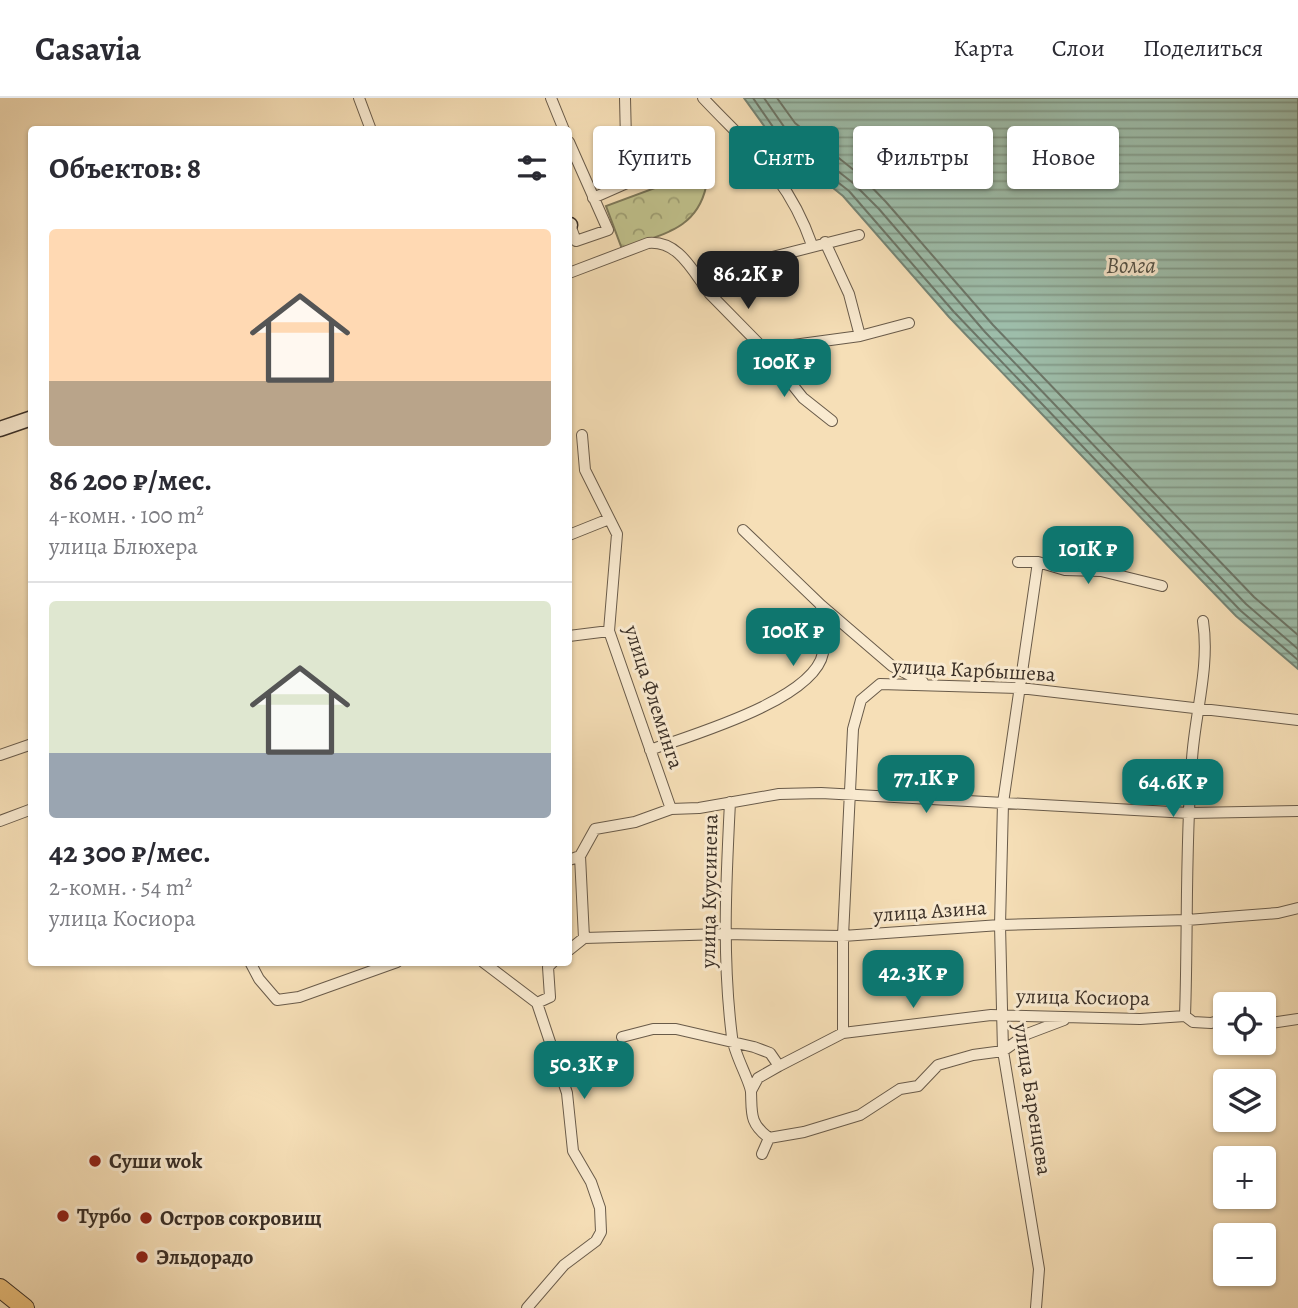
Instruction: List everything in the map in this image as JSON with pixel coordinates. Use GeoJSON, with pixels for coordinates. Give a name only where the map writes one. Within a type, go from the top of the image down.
{"type":"FeatureCollection","features":[{"type":"Feature","properties":{"kind":"highway"},"geometry":{"type":"LineString","coordinates":[[1,1292],[25,1308]]}},
{"type":"Feature","properties":{"kind":"street"},"geometry":{"type":"LineString","coordinates":[[359,98],[370,126]]}},
{"type":"Feature","properties":{"kind":"street"},"geometry":{"type":"LineString","coordinates":[[551,98],[562,126]]}},
{"type":"Feature","properties":{"kind":"street"},"geometry":{"type":"LineString","coordinates":[[593,198],[627,183],[625,98]]}},
{"type":"Feature","properties":{"kind":"street"},"geometry":{"type":"LineString","coordinates":[[703,98],[759,153],[784,185],[802,215],[812,245]]}},
{"type":"Feature","properties":{"kind":"street"},"geometry":{"type":"LineString","coordinates":[[572,149],[608,230],[572,243]]}},
{"type":"Feature","properties":{"kind":"street"},"geometry":{"type":"LineString","coordinates":[[710,295],[753,262],[859,235]]}},
{"type":"Feature","properties":{"kind":"street"},"geometry":{"type":"LineString","coordinates":[[572,272],[648,243],[663,242],[672,246],[710,295],[764,349],[803,398],[832,421]]}},
{"type":"Feature","properties":{"kind":"street"},"geometry":{"type":"LineString","coordinates":[[825,242],[849,294],[860,336]]}},
{"type":"Feature","properties":{"kind":"street"},"geometry":{"type":"LineString","coordinates":[[764,349],[860,336],[909,323]]}},
{"type":"Feature","properties":{"kind":"street"},"geometry":{"type":"LineString","coordinates":[[0,429],[28,419]]}},
{"type":"Feature","properties":{"kind":"street","name":"улица Флеминга"},"geometry":{"type":"LineString","coordinates":[[582,435],[585,470],[617,534],[608,631],[671,809]]}},
{"type":"Feature","properties":{"kind":"street"},"geometry":{"type":"LineString","coordinates":[[572,534],[609,519]]}},
{"type":"Feature","properties":{"kind":"street"},"geometry":{"type":"LineString","coordinates":[[743,530],[821,605],[892,666],[929,685]]}},
{"type":"Feature","properties":{"kind":"street"},"geometry":{"type":"LineString","coordinates":[[1018,562],[1038,562],[1065,570],[1101,571],[1162,586]]}},
{"type":"Feature","properties":{"kind":"street","name":"улица Баренцева"},"geometry":{"type":"LineString","coordinates":[[1036,1308],[1039,1269],[1003,1051],[1000,925],[1003,803],[1038,562]]}},
{"type":"Feature","properties":{"kind":"street"},"geometry":{"type":"LineString","coordinates":[[650,750],[769,706],[812,673],[823,653],[821,605]]}},
{"type":"Feature","properties":{"kind":"street"},"geometry":{"type":"LineString","coordinates":[[1185,1016],[1189,813],[1206,638],[1203,621]]}},
{"type":"Feature","properties":{"kind":"street"},"geometry":{"type":"LineString","coordinates":[[572,636],[608,631]]}},
{"type":"Feature","properties":{"kind":"street","name":"улица Карбышева"},"geometry":{"type":"LineString","coordinates":[[843,1033],[843,936],[853,729],[861,700],[880,684],[1020,688],[1298,720]]}},
{"type":"Feature","properties":{"kind":"street"},"geometry":{"type":"LineString","coordinates":[[0,755],[28,745]]}},
{"type":"Feature","properties":{"kind":"street"},"geometry":{"type":"LineString","coordinates":[[572,948],[584,938],[580,856],[595,829],[635,822],[671,809],[779,794],[821,793],[1189,813],[1298,811]]}},
{"type":"Feature","properties":{"kind":"street","name":"улица Куусинена"},"geometry":{"type":"LineString","coordinates":[[730,802],[724,934],[732,1040],[740,1069],[751,1091],[749,1110],[759,1131],[769,1138]]}},
{"type":"Feature","properties":{"kind":"street"},"geometry":{"type":"LineString","coordinates":[[0,821],[28,810]]}},
{"type":"Feature","properties":{"kind":"street"},"geometry":{"type":"LineString","coordinates":[[572,859],[580,856]]}},
{"type":"Feature","properties":{"kind":"street","name":"улица Азина"},"geometry":{"type":"LineString","coordinates":[[584,938],[724,934],[843,936],[1000,925],[1187,920],[1278,913],[1298,908]]}},
{"type":"Feature","properties":{"kind":"street"},"geometry":{"type":"LineString","coordinates":[[252,966],[259,979],[277,1000],[299,997],[386,966]]}},
{"type":"Feature","properties":{"kind":"street"},"geometry":{"type":"LineString","coordinates":[[488,966],[537,1003],[567,1093],[573,1151],[591,1182],[600,1208],[601,1232],[596,1241],[564,1265],[527,1308]]}},
{"type":"Feature","properties":{"kind":"street"},"geometry":{"type":"LineString","coordinates":[[537,1003],[550,997],[549,966]]}},
{"type":"Feature","properties":{"kind":"street","name":"улица Косиора"},"geometry":{"type":"LineString","coordinates":[[751,1091],[758,1078],[843,1033],[1001,1014],[1075,1017],[1185,1016],[1193,1022],[1213,1022]]}},
{"type":"Feature","properties":{"kind":"street"},"geometry":{"type":"LineString","coordinates":[[762,1154],[769,1138],[804,1132],[860,1115],[900,1089],[918,1086],[938,1065],[1003,1051],[1027,1034],[1075,1017]]}},
{"type":"Feature","properties":{"kind":"street"},"geometry":{"type":"LineString","coordinates":[[1276,1022],[1298,1019]]}},
{"type":"Feature","properties":{"kind":"street"},"geometry":{"type":"LineString","coordinates":[[622,1037],[653,1029],[676,1029],[732,1040],[770,1053],[779,1066]]}},
{"type":"Feature","properties":{"kind":"green space"},"geometry":{"type":"Polygon","coordinates":[[[652,189],[705,189],[701,202],[685,222],[663,234],[622,249],[606,206],[652,189]]]}},
{"type":"Feature","properties":{"kind":"water","name":"Волга"},"geometry":{"type":"Polygon","coordinates":[[[744,98],[1298,98],[1298,669],[1236,616],[1147,524],[949,317],[834,189],[839,189],[839,126],[764,126],[744,98]]]}},
{"type":"Feature","properties":{"kind":"place","name":"Суши wok"},"geometry":{"type":"Point","coordinates":[95,1161]}},
{"type":"Feature","properties":{"kind":"place","name":"Турбо"},"geometry":{"type":"Point","coordinates":[63,1216]}},
{"type":"Feature","properties":{"kind":"place","name":"Остров сокровищ"},"geometry":{"type":"Point","coordinates":[146,1218]}},
{"type":"Feature","properties":{"kind":"place","name":"Эльдорадо"},"geometry":{"type":"Point","coordinates":[142,1257]}}]}
